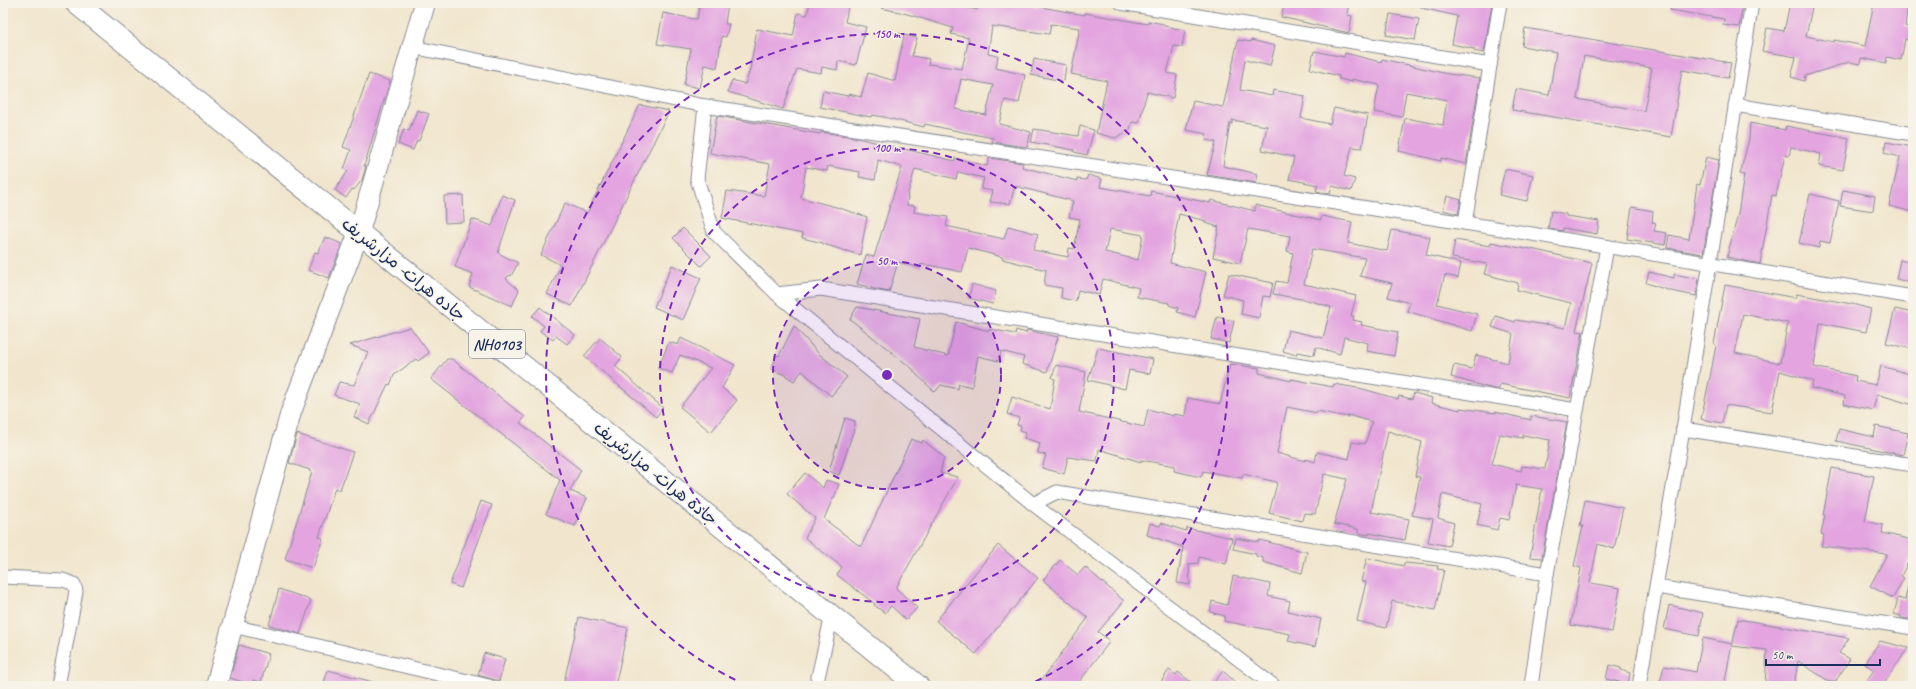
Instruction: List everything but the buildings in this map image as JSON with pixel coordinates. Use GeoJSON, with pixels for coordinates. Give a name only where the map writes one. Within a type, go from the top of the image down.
{"type":"FeatureCollection","features":[{"type":"Feature","properties":{"kind":"highway","name":"جاده هرات- مزارشریف"},"geometry":{"type":"LineString","coordinates":[[76,3],[918,686]]}},
{"type":"Feature","properties":{"kind":"main road"},"geometry":{"type":"LineString","coordinates":[[216,686],[291,412],[359,232],[425,3]]}},
{"type":"Feature","properties":{"kind":"street"},"geometry":{"type":"LineString","coordinates":[[1121,3],[1490,65]]}},
{"type":"Feature","properties":{"kind":"street"},"geometry":{"type":"LineString","coordinates":[[1465,223],[1500,3]]}},
{"type":"Feature","properties":{"kind":"street"},"geometry":{"type":"LineString","coordinates":[[1639,686],[1657,587],[1752,3]]}},
{"type":"Feature","properties":{"kind":"street"},"geometry":{"type":"LineString","coordinates":[[412,47],[705,106],[1465,223],[1913,298]]}},
{"type":"Feature","properties":{"kind":"street"},"geometry":{"type":"LineString","coordinates":[[1735,105],[1913,134]]}},
{"type":"Feature","properties":{"kind":"street"},"geometry":{"type":"LineString","coordinates":[[705,106],[697,180],[714,232],[777,294],[1033,504],[1274,686]]}},
{"type":"Feature","properties":{"kind":"street"},"geometry":{"type":"LineString","coordinates":[[1531,686],[1547,574],[1607,247]]}},
{"type":"Feature","properties":{"kind":"street"},"geometry":{"type":"LineString","coordinates":[[777,294],[821,289],[1577,410]]}},
{"type":"Feature","properties":{"kind":"street"},"geometry":{"type":"LineString","coordinates":[[1683,429],[1913,465]]}},
{"type":"Feature","properties":{"kind":"street"},"geometry":{"type":"LineString","coordinates":[[1033,504],[1056,492],[1547,574]]}},
{"type":"Feature","properties":{"kind":"street"},"geometry":{"type":"LineString","coordinates":[[3,577],[63,580],[74,584],[76,591],[58,686]]}},
{"type":"Feature","properties":{"kind":"street"},"geometry":{"type":"LineString","coordinates":[[1657,587],[1913,628]]}},
{"type":"Feature","properties":{"kind":"street"},"geometry":{"type":"LineString","coordinates":[[816,686],[832,615]]}},
{"type":"Feature","properties":{"kind":"street"},"geometry":{"type":"LineString","coordinates":[[233,626],[489,686]]}}]}
